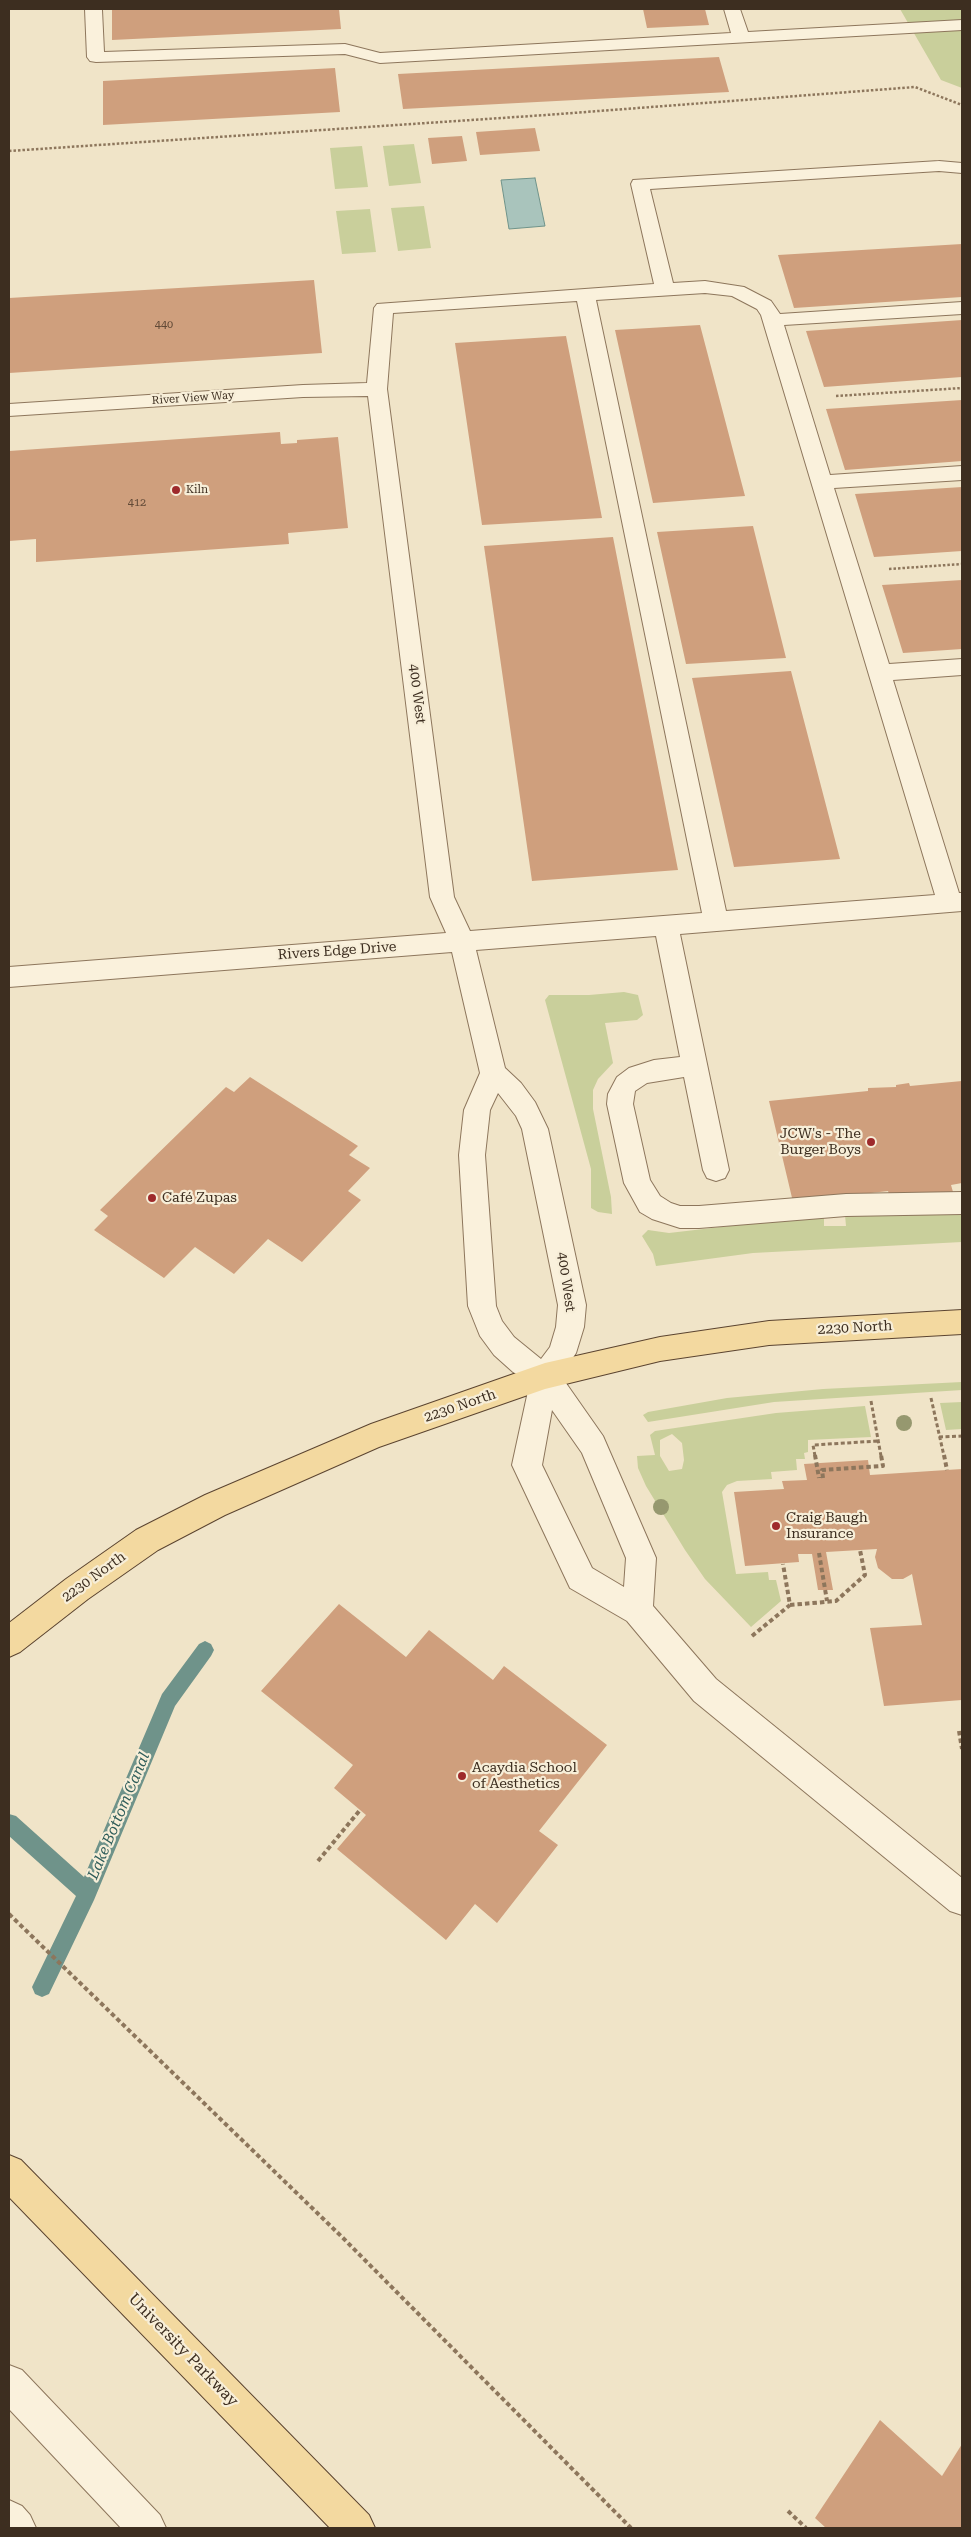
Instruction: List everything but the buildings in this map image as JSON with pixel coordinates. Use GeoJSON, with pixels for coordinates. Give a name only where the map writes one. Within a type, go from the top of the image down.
{"type":"FeatureCollection","features":[{"type":"Feature","properties":{"kind":"main road","name":"2230 North"},"geometry":{"type":"LineString","coordinates":[[9,1642],[77,1589],[147,1540],[215,1504],[371,1437],[545,1376],[660,1349],[769,1333],[962,1322]]}},
{"type":"Feature","properties":{"kind":"main road","name":"University Parkway"},"geometry":{"type":"LineString","coordinates":[[9,2172],[356,2528]]}},
{"type":"Feature","properties":{"kind":"street"},"geometry":{"type":"LineString","coordinates":[[732,9],[741,38]]}},
{"type":"Feature","properties":{"kind":"street"},"geometry":{"type":"LineString","coordinates":[[94,10],[96,57],[345,49],[380,58],[962,25]]}},
{"type":"Feature","properties":{"kind":"street"},"geometry":{"type":"LineString","coordinates":[[666,290],[640,184],[939,166],[962,168]]}},
{"type":"Feature","properties":{"kind":"street"},"geometry":{"type":"LineString","coordinates":[[716,921],[585,294],[705,287],[738,291],[764,305],[773,320],[880,673],[956,902]]}},
{"type":"Feature","properties":{"kind":"street","name":"400 West"},"geometry":{"type":"LineString","coordinates":[[545,1376],[562,1353],[570,1327],[572,1305],[535,1129],[526,1110],[512,1090],[493,1073],[462,941],[442,897],[377,389],[384,308],[585,294]]}},
{"type":"Feature","properties":{"kind":"street"},"geometry":{"type":"LineString","coordinates":[[773,320],[962,308]]}},
{"type":"Feature","properties":{"kind":"street","name":"River View Way"},"geometry":{"type":"LineString","coordinates":[[9,410],[303,391],[377,389]]}},
{"type":"Feature","properties":{"kind":"street"},"geometry":{"type":"LineString","coordinates":[[822,482],[962,473]]}},
{"type":"Feature","properties":{"kind":"street"},"geometry":{"type":"LineString","coordinates":[[880,673],[962,667]]}},
{"type":"Feature","properties":{"kind":"street","name":"Rivers Edge Drive"},"geometry":{"type":"LineString","coordinates":[[9,977],[956,902]]}},
{"type":"Feature","properties":{"kind":"street"},"geometry":{"type":"LineString","coordinates":[[666,925],[716,1170]]}},
{"type":"Feature","properties":{"kind":"street"},"geometry":{"type":"LineString","coordinates":[[695,1066],[654,1070],[638,1075],[626,1084],[621,1094],[620,1104],[637,1183],[650,1204],[662,1211],[680,1217],[699,1217],[836,1206],[962,1203]]}},
{"type":"Feature","properties":{"kind":"street"},"geometry":{"type":"LineString","coordinates":[[493,1073],[477,1110],[472,1155],[482,1306],[490,1327],[504,1346],[523,1363],[545,1376],[593,1445],[641,1558],[638,1611]]}},
{"type":"Feature","properties":{"kind":"street"},"geometry":{"type":"LineString","coordinates":[[545,1376],[527,1465],[581,1578],[638,1611],[705,1690],[962,1898]]}},
{"type":"Feature","properties":{"kind":"street"},"geometry":{"type":"LineString","coordinates":[[9,2383],[146,2528]]}},
{"type":"Feature","properties":{"kind":"street"},"geometry":{"type":"LineString","coordinates":[[9,2519],[17,2528]]}},
{"type":"Feature","properties":{"kind":"path"},"geometry":{"type":"LineString","coordinates":[[9,151],[546,115],[915,87],[962,106]]}},
{"type":"Feature","properties":{"kind":"path"},"geometry":{"type":"LineString","coordinates":[[828,397],[962,388]]}},
{"type":"Feature","properties":{"kind":"path"},"geometry":{"type":"LineString","coordinates":[[885,569],[962,564]]}},
{"type":"Feature","properties":{"kind":"path"},"geometry":{"type":"LineString","coordinates":[[930,1398],[947,1470]]}},
{"type":"Feature","properties":{"kind":"path"},"geometry":{"type":"LineString","coordinates":[[871,1401],[883,1466],[822,1470],[821,1478],[813,1445],[878,1441]]}},
{"type":"Feature","properties":{"kind":"path"},"geometry":{"type":"LineString","coordinates":[[939,1437],[962,1436]]}},
{"type":"Feature","properties":{"kind":"path"},"geometry":{"type":"LineString","coordinates":[[752,1636],[790,1605],[836,1601],[864,1575],[860,1550]]}},
{"type":"Feature","properties":{"kind":"path"},"geometry":{"type":"LineString","coordinates":[[818,1553],[827,1602]]}},
{"type":"Feature","properties":{"kind":"path"},"geometry":{"type":"LineString","coordinates":[[783,1564],[790,1605]]}},
{"type":"Feature","properties":{"kind":"path"},"geometry":{"type":"LineString","coordinates":[[959,1731],[962,1749]]}},
{"type":"Feature","properties":{"kind":"path"},"geometry":{"type":"LineString","coordinates":[[318,1861],[360,1810]]}},
{"type":"Feature","properties":{"kind":"path"},"geometry":{"type":"LineString","coordinates":[[9,1914],[342,2237],[631,2528]]}},
{"type":"Feature","properties":{"kind":"path"},"geometry":{"type":"LineString","coordinates":[[788,2511],[806,2528]]}},
{"type":"Feature","properties":{"kind":"green space"},"geometry":{"type":"Polygon","coordinates":[[[900,9],[962,9],[962,88],[941,80],[900,9]]]}},
{"type":"Feature","properties":{"kind":"green space"},"geometry":{"type":"Polygon","coordinates":[[[414,144],[421,183],[389,186],[383,146],[414,144]]]}},
{"type":"Feature","properties":{"kind":"green space"},"geometry":{"type":"Polygon","coordinates":[[[362,146],[368,187],[335,189],[330,148],[362,146]]]}},
{"type":"Feature","properties":{"kind":"green space"},"geometry":{"type":"Polygon","coordinates":[[[424,206],[431,248],[398,251],[391,208],[424,206]]]}},
{"type":"Feature","properties":{"kind":"green space"},"geometry":{"type":"Polygon","coordinates":[[[370,209],[376,252],[342,254],[336,211],[370,209]]]}},
{"type":"Feature","properties":{"kind":"green space"},"geometry":{"type":"Polygon","coordinates":[[[624,992],[638,995],[643,1015],[637,1020],[605,1023],[613,1063],[598,1079],[593,1090],[593,1109],[611,1197],[612,1214],[598,1212],[591,1208],[591,1169],[545,1000],[549,995],[589,995],[624,992]]]}},
{"type":"Feature","properties":{"kind":"green space"},"geometry":{"type":"Polygon","coordinates":[[[962,1211],[962,1242],[753,1253],[656,1266],[653,1254],[642,1236],[648,1230],[669,1233],[824,1215],[824,1226],[846,1226],[845,1215],[962,1211]]]}},
{"type":"Feature","properties":{"kind":"green space"},"geometry":{"type":"Polygon","coordinates":[[[962,1382],[962,1390],[774,1402],[648,1422],[643,1415],[648,1412],[727,1398],[823,1389],[962,1382]]]}},
{"type":"Feature","properties":{"kind":"green space"},"geometry":{"type":"Polygon","coordinates":[[[962,1402],[962,1429],[946,1430],[940,1403],[962,1402]]]}},
{"type":"Feature","properties":{"kind":"green space"},"geometry":{"type":"Polygon","coordinates":[[[865,1406],[871,1437],[808,1440],[808,1452],[804,1453],[805,1459],[796,1459],[797,1470],[771,1472],[772,1479],[737,1481],[727,1485],[722,1492],[736,1574],[768,1572],[769,1580],[776,1580],[781,1601],[751,1627],[705,1579],[685,1550],[646,1486],[638,1468],[637,1456],[655,1455],[650,1435],[655,1431],[776,1413],[865,1406]],[[672,1434],[660,1440],[660,1456],[669,1471],[682,1469],[684,1460],[682,1443],[672,1434]]]}},
{"type":"Feature","properties":{"kind":"water"},"geometry":{"type":"Polygon","coordinates":[[[535,178],[545,226],[509,229],[501,180],[535,178]]]}},
{"type":"Feature","properties":{"kind":"waterway","name":"Lake Bottom Canal"},"geometry":{"type":"LineString","coordinates":[[87,1893],[168,1700],[205,1650]]}},
{"type":"Feature","properties":{"kind":"waterway"},"geometry":{"type":"LineString","coordinates":[[9,1823],[87,1893]]}},
{"type":"Feature","properties":{"kind":"waterway","name":"Lake Bottom Canal"},"geometry":{"type":"LineString","coordinates":[[42,1987],[87,1893]]}},
{"type":"Feature","properties":{"kind":"place","name":"Kiln"},"geometry":{"type":"Point","coordinates":[176,490]}},
{"type":"Feature","properties":{"kind":"place","name":"JCW's - The Burger Boys"},"geometry":{"type":"Point","coordinates":[871,1142]}},
{"type":"Feature","properties":{"kind":"place","name":"Café Zupas"},"geometry":{"type":"Point","coordinates":[152,1198]}},
{"type":"Feature","properties":{"kind":"place","name":"Craig Baugh Insurance"},"geometry":{"type":"Point","coordinates":[776,1526]}},
{"type":"Feature","properties":{"kind":"place","name":"Acaydia School of Aesthetics"},"geometry":{"type":"Point","coordinates":[462,1776]}}]}
